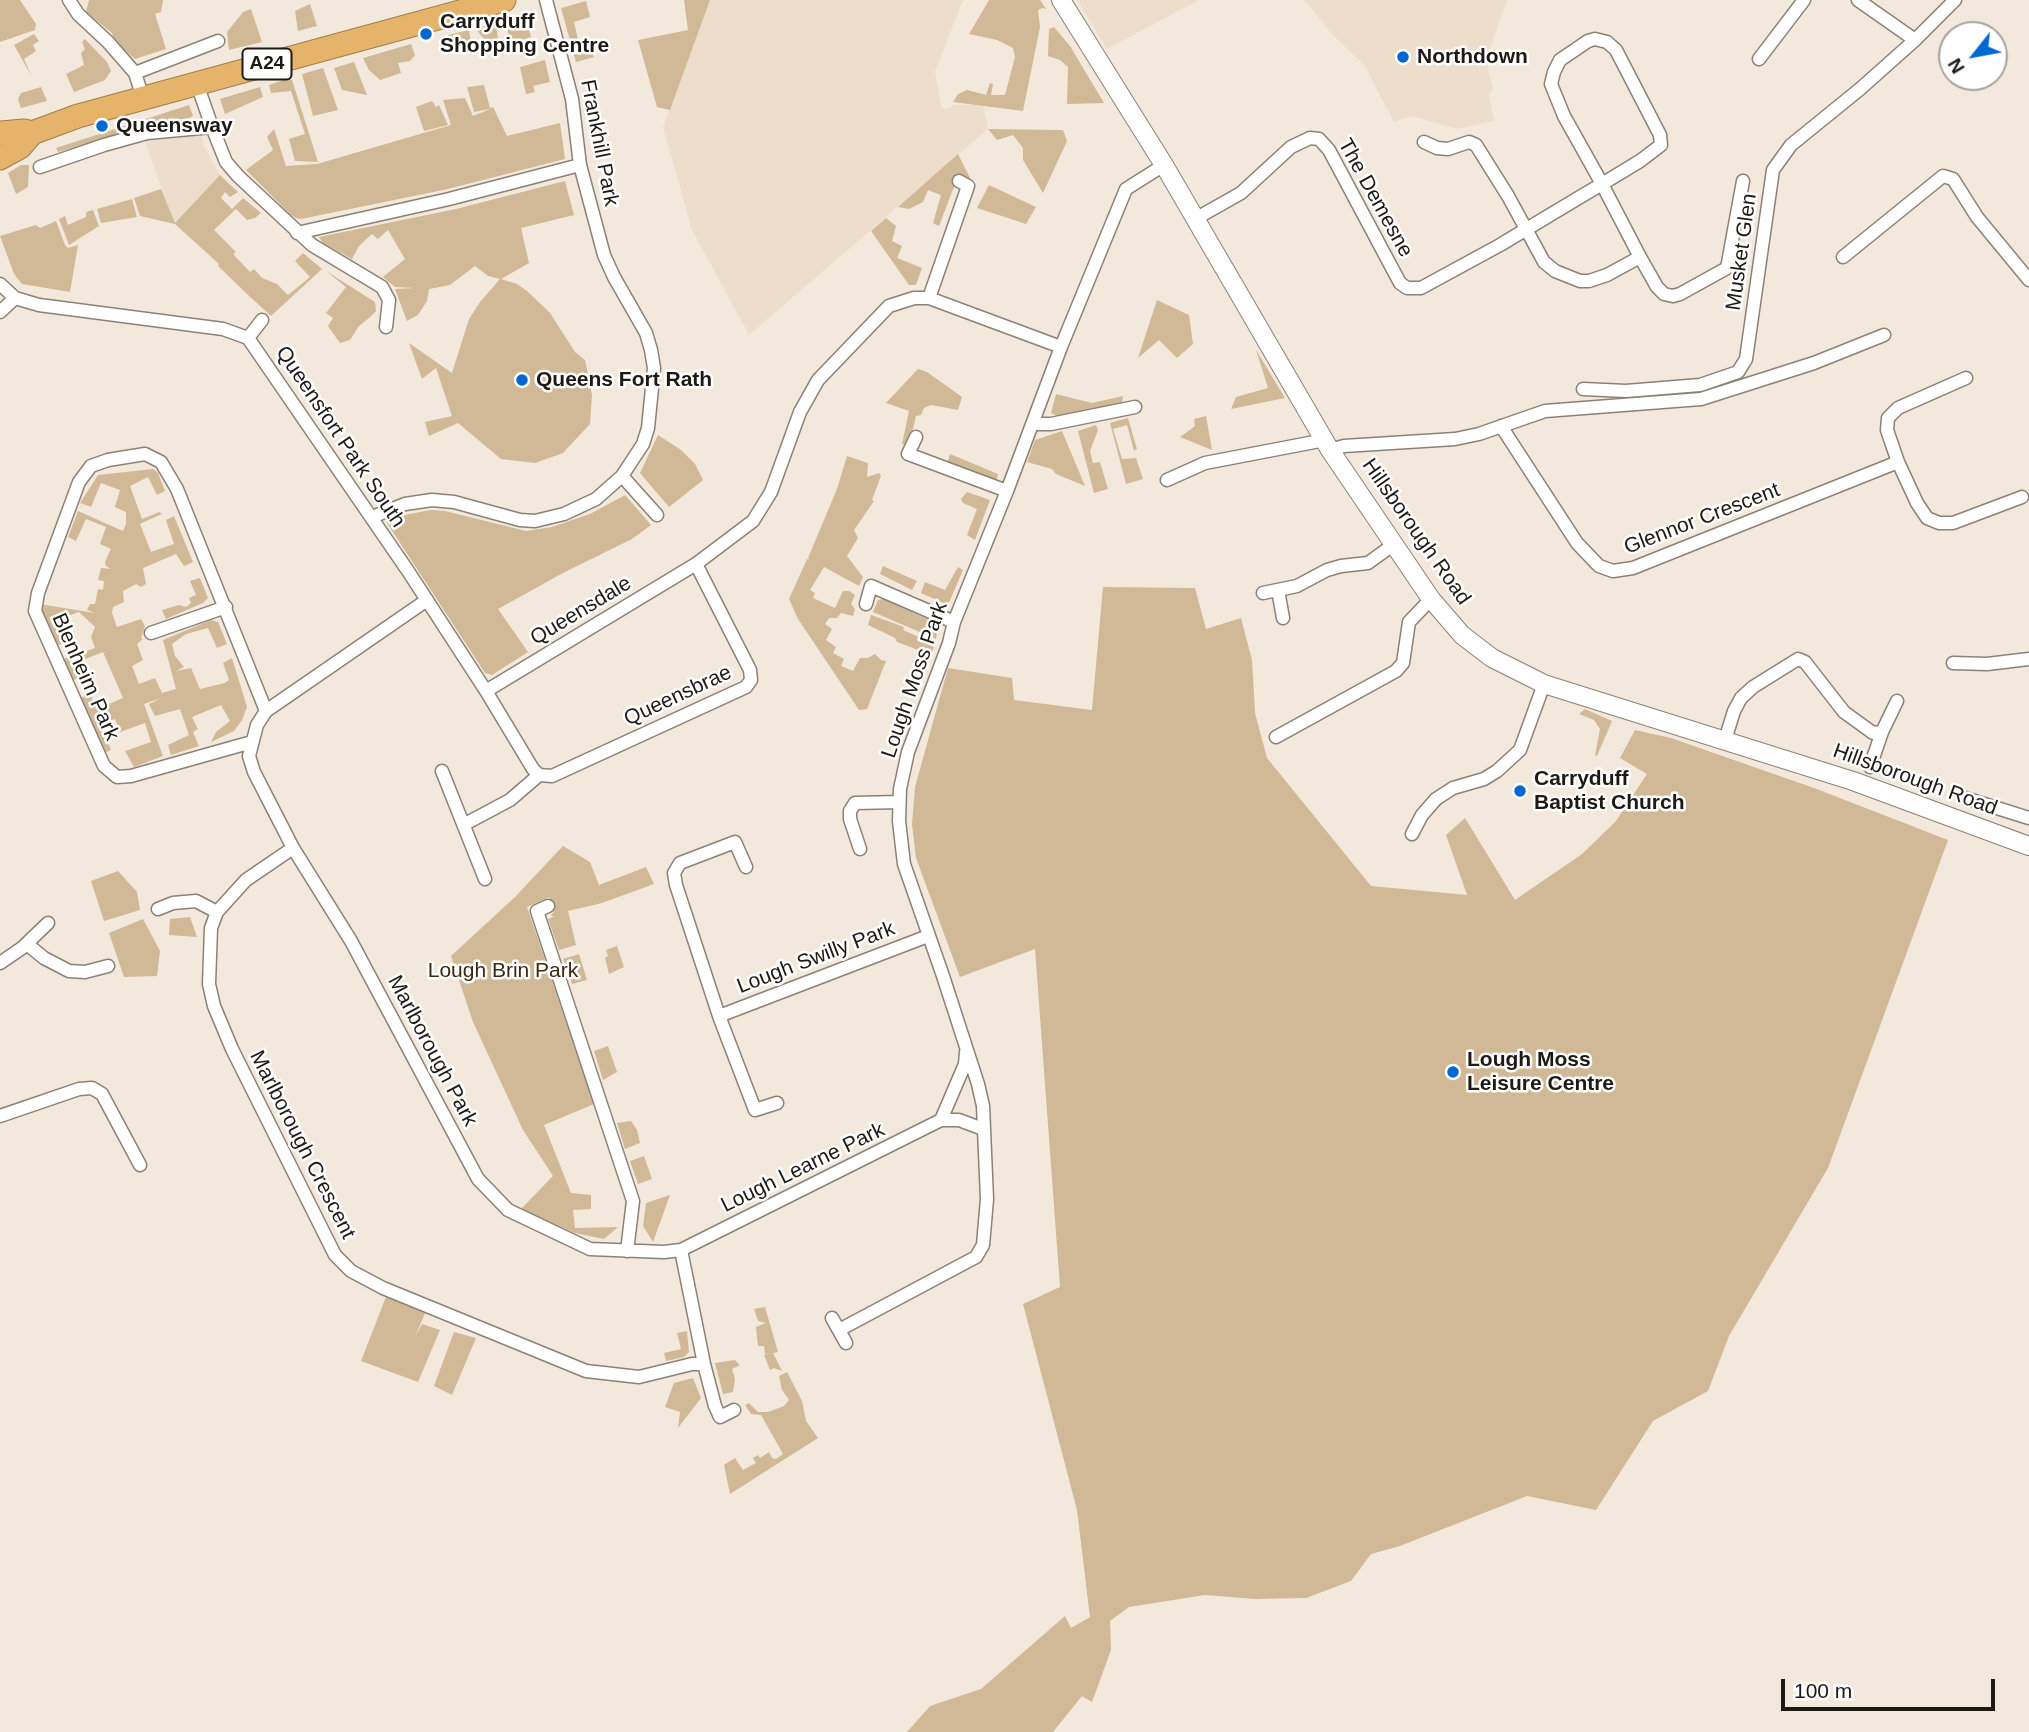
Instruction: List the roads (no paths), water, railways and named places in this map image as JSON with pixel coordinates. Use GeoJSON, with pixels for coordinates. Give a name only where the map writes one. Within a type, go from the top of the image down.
{"type":"FeatureCollection","features":[{"type":"Feature","properties":{"kind":"highway","name":"A24"},"geometry":{"type":"LineString","coordinates":[[0,158],[20,147],[32,133],[78,116],[504,0]]}},
{"type":"Feature","properties":{"kind":"highway","name":"A24"},"geometry":{"type":"LineString","coordinates":[[0,133],[32,133]]}},
{"type":"Feature","properties":{"kind":"main road","name":"Hillsborough Road"},"geometry":{"type":"LineString","coordinates":[[1061,2],[1164,164],[1327,445],[1393,545],[1462,635],[1492,658],[1544,684],[1853,781],[2029,846]]}},
{"type":"Feature","properties":{"kind":"street"},"geometry":{"type":"LineString","coordinates":[[69,0],[135,73],[144,98]]}},
{"type":"Feature","properties":{"kind":"street","name":"Frankhill Park"},"geometry":{"type":"LineString","coordinates":[[372,517],[405,504],[432,500],[454,502],[509,518],[535,521],[564,514],[586,505],[608,490],[622,476],[643,444],[651,409],[654,368],[652,350],[646,333],[604,255],[580,165],[572,99],[546,0]]}},
{"type":"Feature","properties":{"kind":"street"},"geometry":{"type":"LineString","coordinates":[[1759,59],[1804,0]]}},
{"type":"Feature","properties":{"kind":"street"},"geometry":{"type":"LineString","coordinates":[[1858,0],[1915,40]]}},
{"type":"Feature","properties":{"kind":"street","name":"Musket Glen"},"geometry":{"type":"LineString","coordinates":[[1583,389],[1626,391],[1700,385],[1738,372],[1746,359],[1773,170],[1791,145],[1860,89],[1955,0]]}},
{"type":"Feature","properties":{"kind":"street","name":"The Demesne"},"geometry":{"type":"LineString","coordinates":[[1195,219],[1241,193],[1278,156],[1291,147],[1310,138],[1319,139],[1324,143],[1393,273],[1407,288],[1421,288],[1602,184],[1661,145],[1660,135],[1616,50],[1607,42],[1595,39],[1560,60],[1551,84],[1564,116],[1602,184]]}},
{"type":"Feature","properties":{"kind":"street"},"geometry":{"type":"LineString","coordinates":[[135,73],[218,41]]}},
{"type":"Feature","properties":{"kind":"street"},"geometry":{"type":"LineString","coordinates":[[197,84],[226,162],[297,233],[382,287],[389,300],[386,327]]}},
{"type":"Feature","properties":{"kind":"street"},"geometry":{"type":"LineString","coordinates":[[40,167],[147,133],[212,127]]}},
{"type":"Feature","properties":{"kind":"street"},"geometry":{"type":"LineString","coordinates":[[1424,142],[1437,148],[1448,149],[1469,142],[1476,145],[1544,262],[1555,271],[1580,281],[1589,281],[1607,275],[1640,257]]}},
{"type":"Feature","properties":{"kind":"street","name":"Lough Moss Park"},"geometry":{"type":"LineString","coordinates":[[839,1331],[976,1258],[983,1245],[987,1199],[983,1107],[978,1084],[904,864],[899,802],[908,752],[949,643],[954,622],[1126,189],[1164,164]]}},
{"type":"Feature","properties":{"kind":"street"},"geometry":{"type":"LineString","coordinates":[[297,233],[580,165]]}},
{"type":"Feature","properties":{"kind":"street"},"geometry":{"type":"LineString","coordinates":[[1843,257],[1943,176],[1953,179],[1977,216],[2029,280]]}},
{"type":"Feature","properties":{"kind":"street"},"geometry":{"type":"LineString","coordinates":[[1602,184],[1657,287],[1673,296],[1727,268],[1743,181]]}},
{"type":"Feature","properties":{"kind":"street"},"geometry":{"type":"LineString","coordinates":[[969,185],[929,298],[1061,347]]}},
{"type":"Feature","properties":{"kind":"street"},"geometry":{"type":"LineString","coordinates":[[0,284],[15,299],[0,312]]}},
{"type":"Feature","properties":{"kind":"street","name":"Queensdale"},"geometry":{"type":"LineString","coordinates":[[486,691],[696,564],[753,522],[763,509],[800,412],[818,380],[889,306],[914,298],[929,298]]}},
{"type":"Feature","properties":{"kind":"street","name":"Queensfort Park South"},"geometry":{"type":"LineString","coordinates":[[15,299],[223,329],[248,338],[428,600],[539,775]]}},
{"type":"Feature","properties":{"kind":"street"},"geometry":{"type":"LineString","coordinates":[[248,338],[262,320]]}},
{"type":"Feature","properties":{"kind":"street"},"geometry":{"type":"LineString","coordinates":[[1167,480],[1205,463],[1327,445],[1455,439],[1545,411],[1700,399],[1814,363],[1884,335]]}},
{"type":"Feature","properties":{"kind":"street"},"geometry":{"type":"LineString","coordinates":[[1966,378],[1898,408],[1888,418],[1887,430],[1917,503],[1927,518],[1939,523],[1953,523],[2022,497]]}},
{"type":"Feature","properties":{"kind":"street"},"geometry":{"type":"LineString","coordinates":[[1033,422],[1051,424],[1135,407]]}},
{"type":"Feature","properties":{"kind":"street","name":"Glennor Crescent"},"geometry":{"type":"LineString","coordinates":[[1501,426],[1577,543],[1599,566],[1612,571],[1633,568],[1898,462]]}},
{"type":"Feature","properties":{"kind":"street"},"geometry":{"type":"LineString","coordinates":[[916,436],[908,454],[1007,491]]}},
{"type":"Feature","properties":{"kind":"street","name":"Blenheim Park"},"geometry":{"type":"LineString","coordinates":[[252,742],[131,776],[117,777],[104,766],[35,611],[38,593],[75,493],[91,466],[108,460],[145,454],[161,462],[177,489],[266,710]]}},
{"type":"Feature","properties":{"kind":"street"},"geometry":{"type":"LineString","coordinates":[[622,476],[657,515]]}},
{"type":"Feature","properties":{"kind":"street"},"geometry":{"type":"LineString","coordinates":[[1263,593],[1297,586],[1327,570],[1341,566],[1368,563],[1393,545]]}},
{"type":"Feature","properties":{"kind":"street","name":"Queensbrae"},"geometry":{"type":"LineString","coordinates":[[539,775],[552,776],[746,687],[751,680],[750,670],[696,564]]}},
{"type":"Feature","properties":{"kind":"street"},"geometry":{"type":"LineString","coordinates":[[866,604],[871,586],[954,622]]}},
{"type":"Feature","properties":{"kind":"street"},"geometry":{"type":"LineString","coordinates":[[1278,590],[1283,618]]}},
{"type":"Feature","properties":{"kind":"street"},"geometry":{"type":"LineString","coordinates":[[1276,737],[1396,671],[1403,663],[1409,622],[1415,612],[1431,598]]}},
{"type":"Feature","properties":{"kind":"street"},"geometry":{"type":"LineString","coordinates":[[252,742],[257,725],[266,710],[428,600]]}},
{"type":"Feature","properties":{"kind":"street"},"geometry":{"type":"LineString","coordinates":[[151,633],[226,607]]}},
{"type":"Feature","properties":{"kind":"street"},"geometry":{"type":"LineString","coordinates":[[1726,740],[1734,711],[1741,698],[1753,687],[1798,659],[1805,662],[1844,712],[1865,729],[1873,733],[1882,732]]}},
{"type":"Feature","properties":{"kind":"street"},"geometry":{"type":"LineString","coordinates":[[1953,663],[1987,664],[2029,659]]}},
{"type":"Feature","properties":{"kind":"street"},"geometry":{"type":"LineString","coordinates":[[1412,834],[1422,815],[1436,799],[1453,788],[1484,779],[1520,750],[1544,684]]}},
{"type":"Feature","properties":{"kind":"street"},"geometry":{"type":"LineString","coordinates":[[1870,767],[1882,732],[1897,701]]}},
{"type":"Feature","properties":{"kind":"street","name":"Marlborough Park"},"geometry":{"type":"LineString","coordinates":[[252,742],[249,756],[254,772],[293,848],[351,941],[478,1179],[508,1210],[590,1248],[664,1252],[681,1250]]}},
{"type":"Feature","properties":{"kind":"street"},"geometry":{"type":"LineString","coordinates":[[442,771],[485,879]]}},
{"type":"Feature","properties":{"kind":"street"},"geometry":{"type":"LineString","coordinates":[[465,824],[510,800],[539,775]]}},
{"type":"Feature","properties":{"kind":"street"},"geometry":{"type":"LineString","coordinates":[[1965,798],[2029,818]]}},
{"type":"Feature","properties":{"kind":"street"},"geometry":{"type":"LineString","coordinates":[[860,849],[850,819],[850,811],[855,803],[899,802]]}},
{"type":"Feature","properties":{"kind":"street","name":"Lough Swilly Park"},"geometry":{"type":"LineString","coordinates":[[746,867],[735,842],[680,863],[674,873],[719,1016],[755,1110],[777,1102]]}},
{"type":"Feature","properties":{"kind":"street"},"geometry":{"type":"LineString","coordinates":[[158,909],[173,902],[196,901],[217,912],[246,880],[293,848]]}},
{"type":"Feature","properties":{"kind":"street"},"geometry":{"type":"LineString","coordinates":[[548,906],[537,911],[633,1201],[626,1251]]}},
{"type":"Feature","properties":{"kind":"street","name":"Marlborough Crescent"},"geometry":{"type":"LineString","coordinates":[[217,912],[211,928],[209,984],[214,1006],[232,1049],[335,1255],[351,1271],[383,1288],[586,1371],[639,1377],[692,1364],[704,1364]]}},
{"type":"Feature","properties":{"kind":"street"},"geometry":{"type":"LineString","coordinates":[[0,963],[27,944],[48,923]]}},
{"type":"Feature","properties":{"kind":"street","name":"Lough Swilly Park"},"geometry":{"type":"LineString","coordinates":[[719,1016],[928,936]]}},
{"type":"Feature","properties":{"kind":"street"},"geometry":{"type":"LineString","coordinates":[[27,944],[44,958],[69,971],[85,972],[108,965]]}},
{"type":"Feature","properties":{"kind":"street"},"geometry":{"type":"LineString","coordinates":[[966,1048],[965,1064],[941,1120],[959,1120],[983,1129]]}},
{"type":"Feature","properties":{"kind":"street"},"geometry":{"type":"LineString","coordinates":[[0,1116],[79,1089],[92,1088],[102,1094],[140,1165]]}},
{"type":"Feature","properties":{"kind":"street","name":"Lough Learne Park"},"geometry":{"type":"LineString","coordinates":[[681,1250],[941,1120]]}},
{"type":"Feature","properties":{"kind":"street"},"geometry":{"type":"LineString","coordinates":[[681,1250],[704,1364],[720,1417],[734,1410]]}},
{"type":"Feature","properties":{"kind":"street"},"geometry":{"type":"LineString","coordinates":[[832,1318],[846,1343]]}},
{"type":"Feature","properties":{"kind":"place","name":"Carryduff Shopping Centre"},"geometry":{"type":"Point","coordinates":[426,34]}},
{"type":"Feature","properties":{"kind":"place","name":"Northdown"},"geometry":{"type":"Point","coordinates":[1403,57]}},
{"type":"Feature","properties":{"kind":"place","name":"Queensway"},"geometry":{"type":"Point","coordinates":[102,126]}},
{"type":"Feature","properties":{"kind":"place","name":"Queens Fort Rath"},"geometry":{"type":"Point","coordinates":[522,380]}},
{"type":"Feature","properties":{"kind":"place","name":"Carryduff Baptist Church"},"geometry":{"type":"Point","coordinates":[1520,791]}},
{"type":"Feature","properties":{"kind":"place","name":"Lough Moss Leisure Centre"},"geometry":{"type":"Point","coordinates":[1453,1072]}},
{"type":"Feature","properties":{"kind":"park label","name":"Lough Brin Park"},"geometry":{"type":"Point","coordinates":[503,971]}}]}
